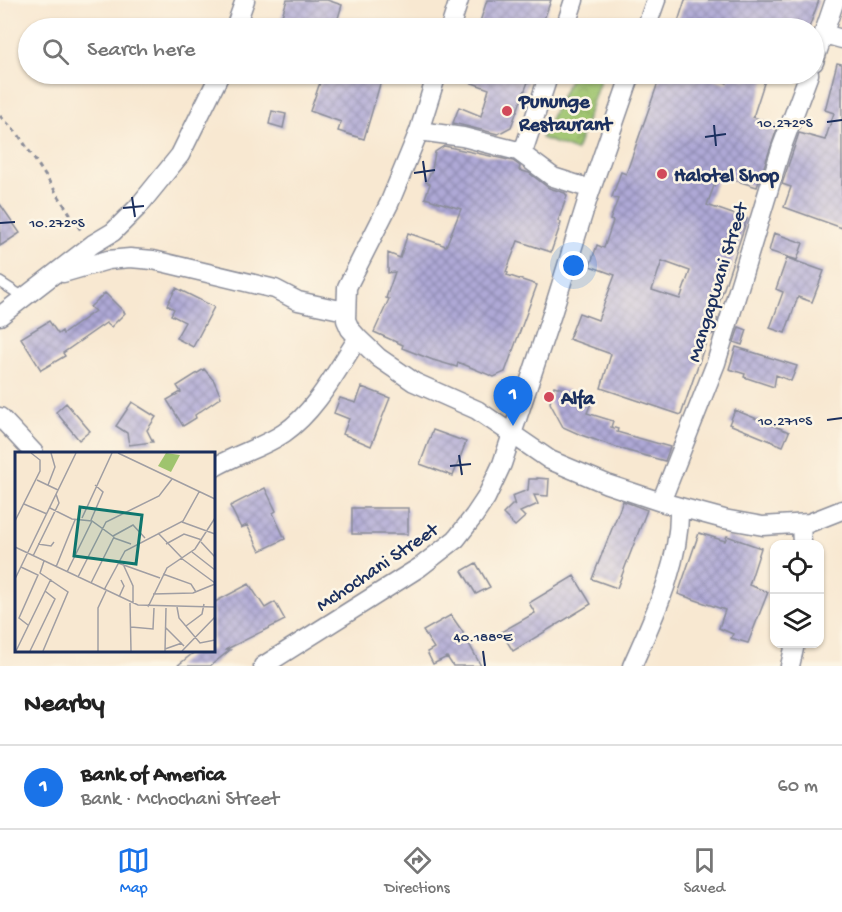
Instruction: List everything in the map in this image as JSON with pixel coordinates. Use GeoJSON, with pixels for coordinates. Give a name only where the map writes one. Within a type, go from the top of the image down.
{"type":"FeatureCollection","features":[{"type":"Feature","properties":{"kind":"street"},"geometry":{"type":"LineString","coordinates":[[239,18],[245,0]]}},
{"type":"Feature","properties":{"kind":"street"},"geometry":{"type":"LineString","coordinates":[[453,18],[459,0]]}},
{"type":"Feature","properties":{"kind":"street"},"geometry":{"type":"LineString","coordinates":[[568,18],[574,0]]}},
{"type":"Feature","properties":{"kind":"street"},"geometry":{"type":"LineString","coordinates":[[650,18],[656,0]]}},
{"type":"Feature","properties":{"kind":"street"},"geometry":{"type":"LineString","coordinates":[[833,37],[835,0]]}},
{"type":"Feature","properties":{"kind":"street"},"geometry":{"type":"LineString","coordinates":[[0,316],[56,275],[93,244],[113,232],[136,208],[180,155],[215,84]]}},
{"type":"Feature","properties":{"kind":"street"},"geometry":{"type":"LineString","coordinates":[[434,84],[419,131],[389,204],[347,287],[345,311],[350,329],[358,338],[379,358],[414,382],[477,410],[550,460],[607,484],[679,507],[763,526],[815,522],[842,510]]}},
{"type":"Feature","properties":{"kind":"street"},"geometry":{"type":"LineString","coordinates":[[518,151],[525,146],[546,84]]}},
{"type":"Feature","properties":{"kind":"street","name":"Mchochani Street"},"geometry":{"type":"LineString","coordinates":[[263,666],[420,567],[456,539],[486,498],[502,464],[628,84]]}},
{"type":"Feature","properties":{"kind":"street","name":"Mangapwani Street"},"geometry":{"type":"LineString","coordinates":[[661,502],[716,363],[781,149],[805,84]]}},
{"type":"Feature","properties":{"kind":"street"},"geometry":{"type":"LineString","coordinates":[[419,131],[463,137],[518,151],[553,177],[591,189]]}},
{"type":"Feature","properties":{"kind":"street"},"geometry":{"type":"LineString","coordinates":[[56,275],[108,260],[130,258],[153,260],[274,289],[298,301],[345,311]]}},
{"type":"Feature","properties":{"kind":"street"},"geometry":{"type":"LineString","coordinates":[[214,468],[267,443],[296,424],[322,392],[358,338]]}},
{"type":"Feature","properties":{"kind":"street"},"geometry":{"type":"LineString","coordinates":[[0,417],[33,452]]}},
{"type":"Feature","properties":{"kind":"street"},"geometry":{"type":"LineString","coordinates":[[632,666],[656,612],[672,561],[680,519],[679,507]]}},
{"type":"Feature","properties":{"kind":"street"},"geometry":{"type":"LineString","coordinates":[[801,524],[802,540]]}},
{"type":"Feature","properties":{"kind":"street"},"geometry":{"type":"LineString","coordinates":[[790,666],[794,648]]}},
{"type":"Feature","properties":{"kind":"lane"},"geometry":{"type":"LineString","coordinates":[[0,282],[25,298]]}},
{"type":"Feature","properties":{"kind":"path"},"geometry":{"type":"LineString","coordinates":[[0,116],[18,134],[93,244]]}},
{"type":"Feature","properties":{"kind":"green space"},"geometry":{"type":"Polygon","coordinates":[[[567,84],[599,84],[576,151],[541,138],[567,84]]]}},
{"type":"Feature","properties":{"kind":"building"},"geometry":{"type":"Polygon","coordinates":[[[287,0],[327,0],[342,5],[338,18],[281,18],[287,0]]]}},
{"type":"Feature","properties":{"kind":"building"},"geometry":{"type":"Polygon","coordinates":[[[487,0],[551,0],[545,18],[481,18],[487,0]]]}},
{"type":"Feature","properties":{"kind":"building"},"geometry":{"type":"Polygon","coordinates":[[[685,0],[819,0],[813,18],[679,18],[685,0]]]}},
{"type":"Feature","properties":{"kind":"building"},"geometry":{"type":"Polygon","coordinates":[[[837,63],[842,64],[842,228],[784,207],[791,187],[782,184],[799,133],[825,140],[834,113],[825,110],[837,63]]]}},
{"type":"Feature","properties":{"kind":"building"},"geometry":{"type":"Polygon","coordinates":[[[319,84],[380,84],[364,139],[338,131],[341,122],[310,111],[319,84]]]}},
{"type":"Feature","properties":{"kind":"building"},"geometry":{"type":"Polygon","coordinates":[[[475,84],[527,84],[511,127],[498,134],[453,123],[459,107],[481,116],[489,89],[475,84]]]}},
{"type":"Feature","properties":{"kind":"building"},"geometry":{"type":"Polygon","coordinates":[[[658,84],[764,84],[753,117],[778,126],[757,187],[718,175],[707,205],[747,219],[714,318],[718,319],[713,334],[709,333],[681,415],[601,388],[611,354],[569,339],[579,313],[598,320],[615,275],[590,266],[597,245],[604,248],[613,221],[610,220],[618,199],[612,197],[621,172],[626,174],[658,84]],[[662,261],[652,290],[680,299],[690,271],[662,261]]]}},
{"type":"Feature","properties":{"kind":"building"},"geometry":{"type":"Polygon","coordinates":[[[272,111],[286,114],[283,128],[269,124],[272,111]]]}},
{"type":"Feature","properties":{"kind":"building"},"geometry":{"type":"Polygon","coordinates":[[[444,146],[513,161],[520,166],[519,170],[529,173],[549,188],[565,193],[567,196],[551,252],[518,241],[506,272],[507,275],[537,285],[505,372],[494,377],[458,362],[457,367],[433,360],[402,348],[403,345],[374,332],[389,299],[386,298],[395,272],[388,273],[388,253],[400,258],[408,233],[446,246],[461,209],[425,198],[430,184],[426,182],[432,170],[435,152],[444,146]]]}},
{"type":"Feature","properties":{"kind":"building"},"geometry":{"type":"Polygon","coordinates":[[[0,204],[20,233],[0,246],[0,204]]]}},
{"type":"Feature","properties":{"kind":"building"},"geometry":{"type":"Polygon","coordinates":[[[774,233],[803,243],[797,260],[769,251],[774,233]]]}},
{"type":"Feature","properties":{"kind":"building"},"geometry":{"type":"Polygon","coordinates":[[[787,258],[824,271],[812,302],[798,297],[785,333],[770,328],[783,292],[776,289],[787,258]]]}},
{"type":"Feature","properties":{"kind":"building"},"geometry":{"type":"Polygon","coordinates":[[[176,288],[214,307],[193,347],[176,338],[185,322],[171,315],[174,309],[167,305],[176,288]]]}},
{"type":"Feature","properties":{"kind":"building"},"geometry":{"type":"Polygon","coordinates":[[[105,293],[125,313],[111,327],[106,323],[63,353],[65,356],[41,370],[21,338],[49,321],[58,334],[62,331],[63,334],[95,311],[90,307],[105,293]]]}},
{"type":"Feature","properties":{"kind":"building"},"geometry":{"type":"Polygon","coordinates":[[[739,327],[747,330],[742,345],[734,342],[739,327]]]}},
{"type":"Feature","properties":{"kind":"building"},"geometry":{"type":"Polygon","coordinates":[[[736,347],[797,366],[791,381],[776,375],[774,387],[744,377],[745,374],[729,369],[736,347]]]}},
{"type":"Feature","properties":{"kind":"building"},"geometry":{"type":"Polygon","coordinates":[[[204,369],[214,381],[221,397],[183,426],[167,400],[181,392],[177,386],[204,369]]]}},
{"type":"Feature","properties":{"kind":"building"},"geometry":{"type":"Polygon","coordinates":[[[554,386],[593,398],[587,413],[613,421],[611,427],[618,429],[617,432],[670,447],[665,461],[628,451],[563,427],[550,403],[554,386]]]}},
{"type":"Feature","properties":{"kind":"building"},"geometry":{"type":"Polygon","coordinates":[[[362,387],[390,398],[371,446],[343,434],[349,419],[334,413],[340,398],[356,403],[362,387]]]}},
{"type":"Feature","properties":{"kind":"building"},"geometry":{"type":"Polygon","coordinates":[[[132,402],[156,417],[147,430],[153,442],[129,445],[127,433],[116,426],[132,402]]]}},
{"type":"Feature","properties":{"kind":"building"},"geometry":{"type":"Polygon","coordinates":[[[66,403],[90,431],[79,440],[56,412],[66,403]]]}},
{"type":"Feature","properties":{"kind":"building"},"geometry":{"type":"Polygon","coordinates":[[[735,410],[789,432],[783,446],[729,424],[735,410]]]}},
{"type":"Feature","properties":{"kind":"building"},"geometry":{"type":"Polygon","coordinates":[[[433,430],[466,442],[453,476],[420,464],[433,430]]]}},
{"type":"Feature","properties":{"kind":"building"},"geometry":{"type":"Polygon","coordinates":[[[529,479],[549,479],[548,496],[534,495],[538,504],[520,512],[525,517],[515,526],[503,514],[513,504],[515,506],[512,496],[528,490],[529,479]]]}},
{"type":"Feature","properties":{"kind":"building"},"geometry":{"type":"Polygon","coordinates":[[[265,488],[276,511],[273,513],[285,539],[260,551],[247,525],[241,528],[230,506],[265,488]]]}},
{"type":"Feature","properties":{"kind":"building"},"geometry":{"type":"Polygon","coordinates":[[[623,501],[647,510],[617,588],[592,579],[623,501]]]}},
{"type":"Feature","properties":{"kind":"building"},"geometry":{"type":"Polygon","coordinates":[[[352,508],[408,508],[408,534],[352,534],[352,508]]]}},
{"type":"Feature","properties":{"kind":"building"},"geometry":{"type":"Polygon","coordinates":[[[699,533],[725,541],[727,536],[761,548],[749,585],[768,592],[748,643],[731,638],[733,634],[719,628],[725,610],[678,594],[699,533]]]}},
{"type":"Feature","properties":{"kind":"building"},"geometry":{"type":"Polygon","coordinates":[[[476,563],[490,587],[476,594],[462,571],[476,563]]]}},
{"type":"Feature","properties":{"kind":"building"},"geometry":{"type":"Polygon","coordinates":[[[574,576],[591,604],[513,651],[501,632],[535,613],[529,603],[574,576]]]}},
{"type":"Feature","properties":{"kind":"building"},"geometry":{"type":"Polygon","coordinates":[[[249,584],[265,608],[275,602],[285,620],[225,650],[230,650],[210,666],[177,666],[196,651],[214,651],[214,602],[249,584]]]}},
{"type":"Feature","properties":{"kind":"building"},"geometry":{"type":"Polygon","coordinates":[[[451,615],[481,666],[453,666],[447,657],[433,664],[427,652],[434,648],[423,631],[451,615]]]}},
{"type":"Feature","properties":{"kind":"place","name":"Pununge Restaurant"},"geometry":{"type":"Point","coordinates":[507,111]}},
{"type":"Feature","properties":{"kind":"place","name":"Halotel Shop"},"geometry":{"type":"Point","coordinates":[662,174]}},
{"type":"Feature","properties":{"kind":"place","name":"Alfa"},"geometry":{"type":"Point","coordinates":[549,397]}},
{"type":"Feature","properties":{"kind":"place","name":"Bank of America"},"geometry":{"type":"Point","coordinates":[513,426]}}]}
